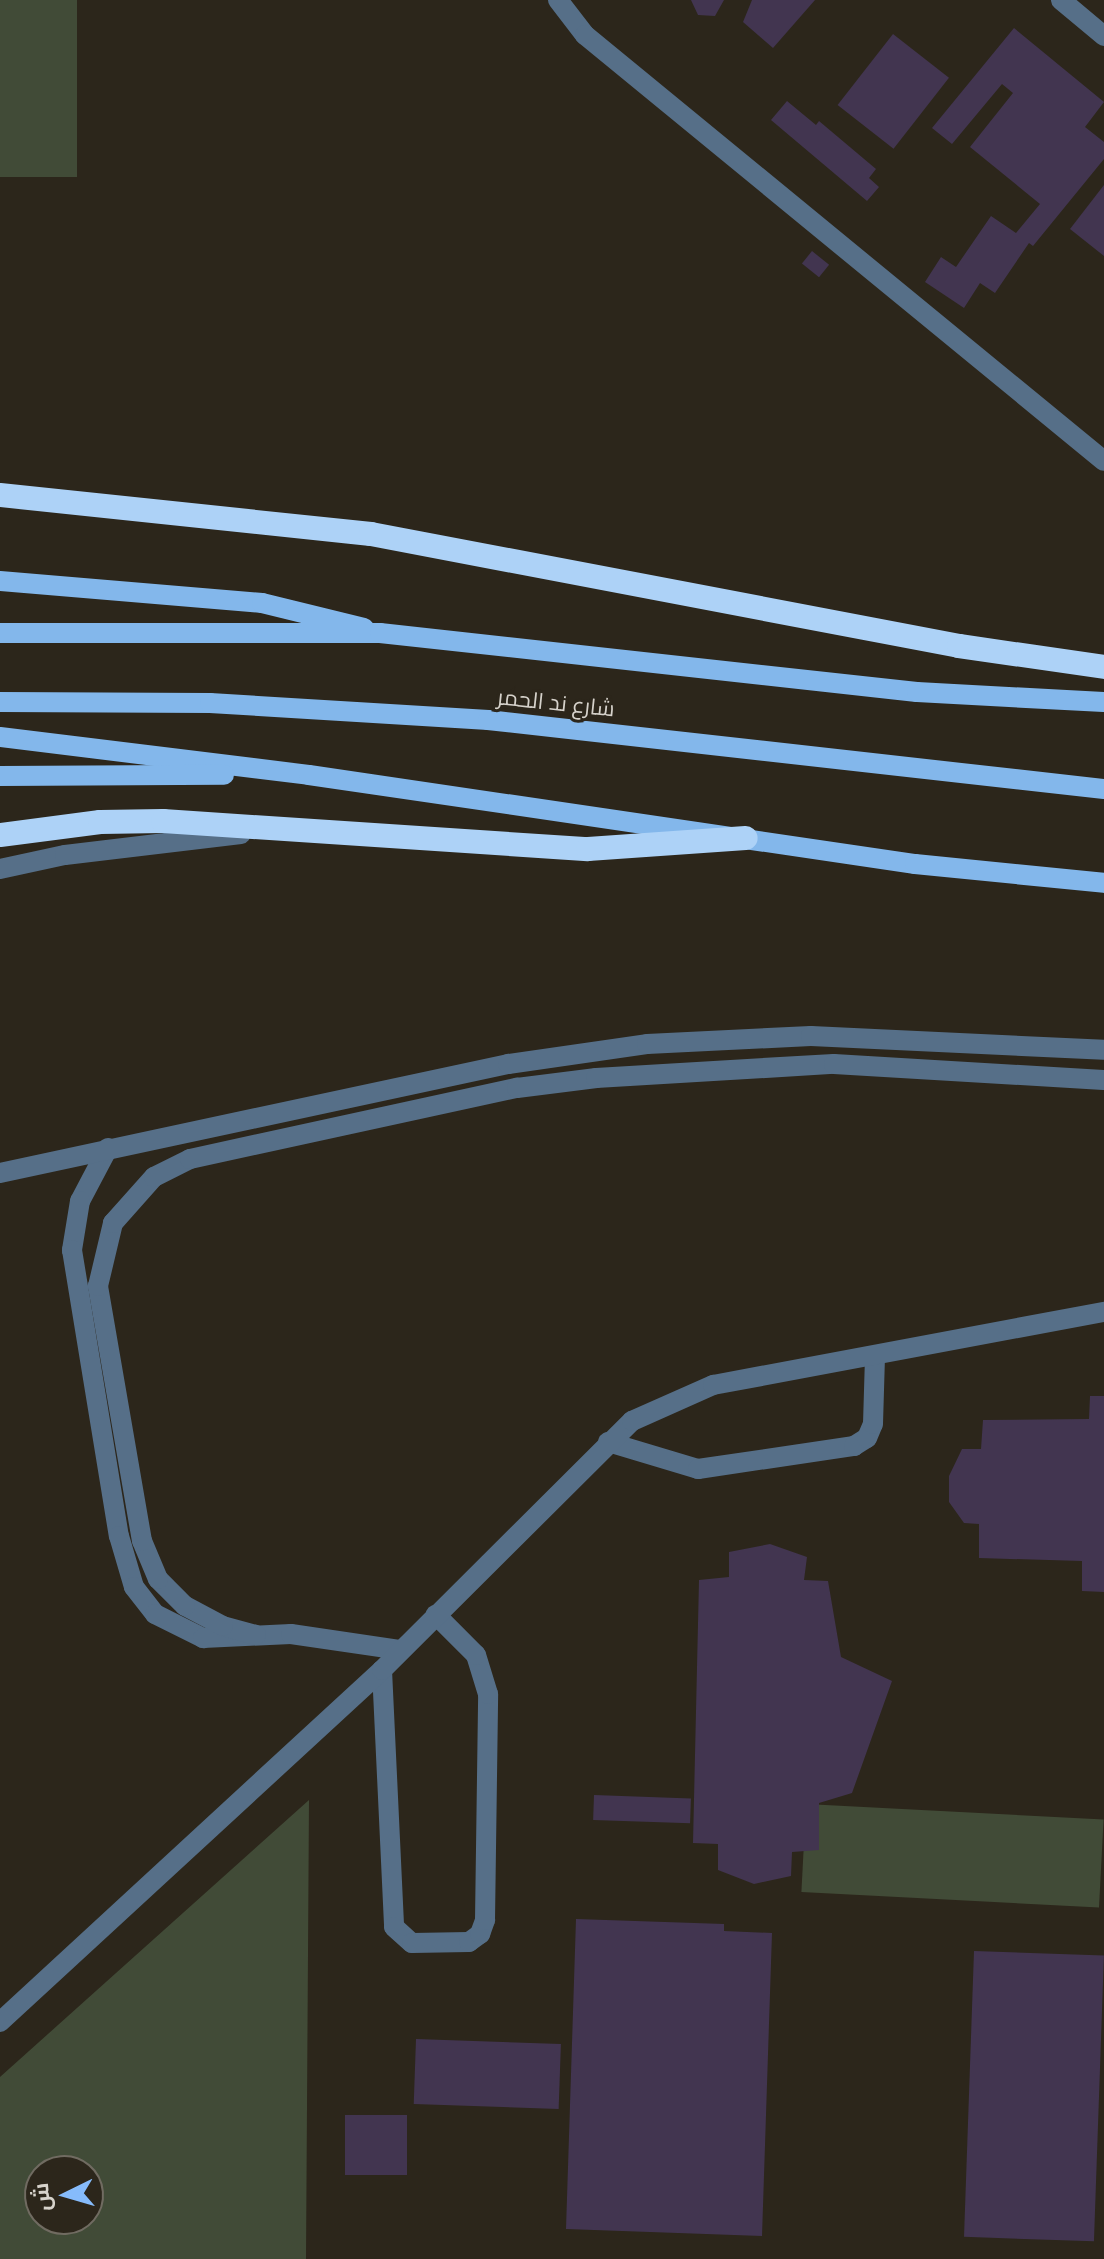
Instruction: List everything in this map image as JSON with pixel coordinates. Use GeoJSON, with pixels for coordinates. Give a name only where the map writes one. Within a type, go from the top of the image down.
{"type":"FeatureCollection","features":[{"type":"Feature","properties":{"kind":"highway"},"geometry":{"type":"LineString","coordinates":[[0,495],[371,534],[959,646],[1104,667]]}},
{"type":"Feature","properties":{"kind":"highway"},"geometry":{"type":"LineString","coordinates":[[0,835],[100,822],[163,821],[268,831],[588,849],[746,838]]}},
{"type":"Feature","properties":{"kind":"main road"},"geometry":{"type":"LineString","coordinates":[[0,581],[262,603],[331,616],[380,633]]}},
{"type":"Feature","properties":{"kind":"main road"},"geometry":{"type":"LineString","coordinates":[[0,633],[380,633],[917,692],[1104,702]]}},
{"type":"Feature","properties":{"kind":"main road","name":"شارع ند الحمر"},"geometry":{"type":"LineString","coordinates":[[0,702],[210,703],[488,720],[1104,789]]}},
{"type":"Feature","properties":{"kind":"main road"},"geometry":{"type":"LineString","coordinates":[[0,737],[309,775],[928,866],[1104,883]]}},
{"type":"Feature","properties":{"kind":"main road"},"geometry":{"type":"LineString","coordinates":[[0,776],[309,775]]}},
{"type":"Feature","properties":{"kind":"street"},"geometry":{"type":"LineString","coordinates":[[558,0],[585,35],[1104,461]]}},
{"type":"Feature","properties":{"kind":"street"},"geometry":{"type":"LineString","coordinates":[[1061,0],[1104,36]]}},
{"type":"Feature","properties":{"kind":"street"},"geometry":{"type":"LineString","coordinates":[[0,869],[95,850],[268,831]]}},
{"type":"Feature","properties":{"kind":"street"},"geometry":{"type":"LineString","coordinates":[[0,1173],[508,1064],[647,1044],[811,1036],[1104,1050]]}},
{"type":"Feature","properties":{"kind":"street"},"geometry":{"type":"LineString","coordinates":[[113,1440],[98,1286],[105,1244],[139,1190],[190,1159],[517,1088],[675,1070],[834,1064],[1104,1080]]}},
{"type":"Feature","properties":{"kind":"street"},"geometry":{"type":"LineString","coordinates":[[108,1148],[80,1201],[72,1250],[113,1440],[142,1541],[158,1579],[200,1616],[256,1635],[332,1637],[401,1650]]}},
{"type":"Feature","properties":{"kind":"street"},"geometry":{"type":"LineString","coordinates":[[0,2022],[382,1670],[608,1442],[659,1405],[699,1389],[1104,1312]]}},
{"type":"Feature","properties":{"kind":"street"},"geometry":{"type":"LineString","coordinates":[[608,1442],[698,1469],[854,1446],[867,1438],[873,1424],[875,1356]]}},
{"type":"Feature","properties":{"kind":"street"},"geometry":{"type":"LineString","coordinates":[[382,1670],[394,1927],[412,1943],[469,1942],[480,1934],[485,1920],[488,1694],[476,1655],[436,1615]]}},
{"type":"Feature","properties":{"kind":"green space"},"geometry":{"type":"Polygon","coordinates":[[[0,0],[77,0],[77,177],[0,177],[0,0]]]}},
{"type":"Feature","properties":{"kind":"green space"},"geometry":{"type":"Polygon","coordinates":[[[309,1800],[306,2259],[0,2259],[0,2077],[309,1800]]]}},
{"type":"Feature","properties":{"kind":"green space"},"geometry":{"type":"Polygon","coordinates":[[[806,1804],[1104,1820],[1099,1907],[801,1892],[806,1804]]]}},
{"type":"Feature","properties":{"kind":"building"},"geometry":{"type":"Polygon","coordinates":[[[691,0],[724,0],[715,16],[698,15],[691,0]]]}},
{"type":"Feature","properties":{"kind":"building"},"geometry":{"type":"Polygon","coordinates":[[[752,0],[815,0],[773,48],[743,22],[752,0]]]}},
{"type":"Feature","properties":{"kind":"building"},"geometry":{"type":"Polygon","coordinates":[[[1014,28],[1104,102],[1085,127],[1104,142],[1104,159],[1033,246],[1029,243],[995,293],[980,283],[964,308],[925,282],[941,257],[956,267],[991,216],[1016,233],[1040,204],[970,147],[1013,93],[1002,84],[952,144],[932,128],[1014,28]]]}},
{"type":"Feature","properties":{"kind":"building"},"geometry":{"type":"Polygon","coordinates":[[[893,34],[949,78],[894,149],[838,105],[893,34]]]}},
{"type":"Feature","properties":{"kind":"building"},"geometry":{"type":"Polygon","coordinates":[[[787,101],[816,125],[819,121],[876,169],[869,178],[879,187],[867,201],[771,120],[787,101]]]}},
{"type":"Feature","properties":{"kind":"building"},"geometry":{"type":"Polygon","coordinates":[[[1104,185],[1104,256],[1070,229],[1104,185]]]}},
{"type":"Feature","properties":{"kind":"building"},"geometry":{"type":"Polygon","coordinates":[[[812,251],[829,265],[819,277],[802,263],[812,251]]]}},
{"type":"Feature","properties":{"kind":"building"},"geometry":{"type":"Polygon","coordinates":[[[1090,1396],[1104,1396],[1104,1592],[1082,1591],[1082,1561],[979,1558],[979,1524],[964,1523],[949,1502],[949,1476],[962,1449],[981,1449],[983,1420],[1089,1419],[1090,1396]]]}},
{"type":"Feature","properties":{"kind":"building"},"geometry":{"type":"Polygon","coordinates":[[[770,1544],[807,1557],[804,1580],[828,1581],[841,1657],[892,1681],[852,1793],[819,1803],[819,1850],[792,1852],[791,1876],[754,1884],[718,1870],[718,1844],[693,1843],[699,1580],[729,1577],[729,1552],[770,1544]]]}},
{"type":"Feature","properties":{"kind":"building"},"geometry":{"type":"Polygon","coordinates":[[[594,1795],[691,1798],[690,1823],[593,1820],[594,1795]]]}},
{"type":"Feature","properties":{"kind":"building"},"geometry":{"type":"Polygon","coordinates":[[[576,1919],[724,1924],[724,1931],[772,1933],[762,2236],[566,2229],[576,1919]]]}},
{"type":"Feature","properties":{"kind":"building"},"geometry":{"type":"Polygon","coordinates":[[[974,1951],[1104,1956],[1094,2241],[964,2237],[974,1951]]]}},
{"type":"Feature","properties":{"kind":"building"},"geometry":{"type":"Polygon","coordinates":[[[416,2039],[561,2044],[559,2109],[414,2104],[416,2039]]]}},
{"type":"Feature","properties":{"kind":"building"},"geometry":{"type":"Polygon","coordinates":[[[345,2115],[407,2115],[407,2175],[345,2175],[345,2115]]]}}]}
